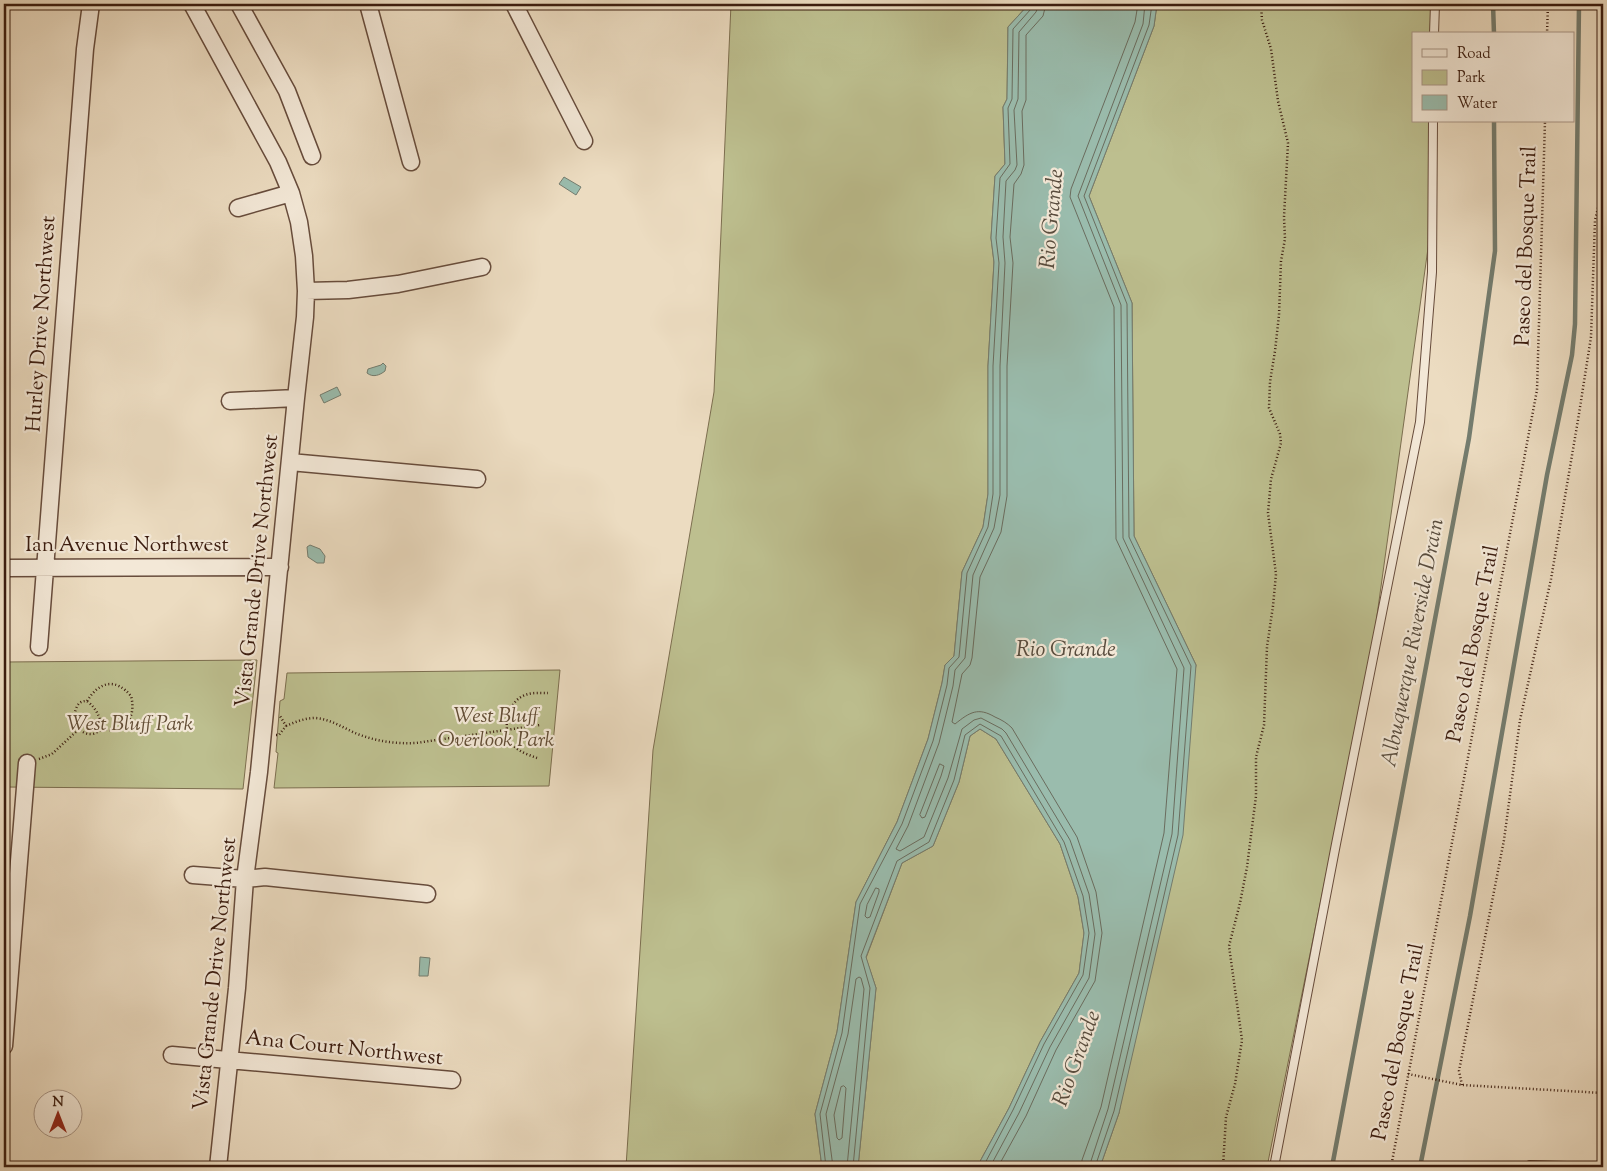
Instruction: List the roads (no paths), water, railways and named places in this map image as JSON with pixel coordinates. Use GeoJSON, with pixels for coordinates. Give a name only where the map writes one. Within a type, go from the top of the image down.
{"type":"FeatureCollection","features":[{"type":"Feature","properties":{"kind":"street","name":"Hurley Drive Northwest"},"geometry":{"type":"LineString","coordinates":[[39,647],[84,49],[91,4]]}},
{"type":"Feature","properties":{"kind":"street","name":"Vista Grande Drive Northwest"},"geometry":{"type":"LineString","coordinates":[[192,4],[278,162],[291,193],[299,222],[304,256],[306,291],[305,317],[259,772],[245,880],[237,988],[218,1167]]}},
{"type":"Feature","properties":{"kind":"street"},"geometry":{"type":"LineString","coordinates":[[240,4],[287,91],[312,156]]}},
{"type":"Feature","properties":{"kind":"street"},"geometry":{"type":"LineString","coordinates":[[368,4],[411,162]]}},
{"type":"Feature","properties":{"kind":"street"},"geometry":{"type":"LineString","coordinates":[[514,4],[584,141]]}},
{"type":"Feature","properties":{"kind":"street"},"geometry":{"type":"LineString","coordinates":[[238,208],[291,193]]}},
{"type":"Feature","properties":{"kind":"street"},"geometry":{"type":"LineString","coordinates":[[306,291],[348,290],[398,284],[482,267]]}},
{"type":"Feature","properties":{"kind":"street"},"geometry":{"type":"LineString","coordinates":[[230,401],[296,398]]}},
{"type":"Feature","properties":{"kind":"street"},"geometry":{"type":"LineString","coordinates":[[290,462],[477,479]]}},
{"type":"Feature","properties":{"kind":"street","name":"Ian Avenue Northwest"},"geometry":{"type":"LineString","coordinates":[[4,568],[280,567]]}},
{"type":"Feature","properties":{"kind":"street"},"geometry":{"type":"LineString","coordinates":[[4,1046],[27,763]]}},
{"type":"Feature","properties":{"kind":"street"},"geometry":{"type":"LineString","coordinates":[[193,875],[245,880],[266,876],[427,894]]}},
{"type":"Feature","properties":{"kind":"street","name":"Ana Court Northwest"},"geometry":{"type":"LineString","coordinates":[[172,1055],[452,1080]]}},
{"type":"Feature","properties":{"kind":"lane"},"geometry":{"type":"LineString","coordinates":[[1434,32],[1435,4]]}},
{"type":"Feature","properties":{"kind":"lane"},"geometry":{"type":"LineString","coordinates":[[1274,1167],[1420,422],[1432,272],[1433,122]]}},
{"type":"Feature","properties":{"kind":"lane"},"geometry":{"type":"LineString","coordinates":[[1530,1165],[1603,1167]]}},
{"type":"Feature","properties":{"kind":"water","name":"Rio Grande"},"geometry":{"type":"Polygon","coordinates":[[[1029,4],[1157,4],[1154,26],[1089,196],[1132,303],[1134,536],[1196,665],[1183,835],[1119,1113],[1100,1167],[977,1167],[1009,1108],[1040,1042],[1079,973],[1084,933],[1078,897],[1060,844],[996,739],[980,729],[970,736],[959,782],[933,846],[902,863],[866,957],[876,988],[858,1167],[822,1167],[815,1114],[837,1032],[856,902],[897,822],[928,739],[945,665],[954,656],[962,572],[983,527],[988,494],[988,366],[994,262],[991,238],[995,176],[1005,164],[1003,107],[1007,99],[1008,27],[1029,4]]]}},
{"type":"Feature","properties":{"kind":"water"},"geometry":{"type":"Polygon","coordinates":[[[564,177],[581,187],[576,195],[559,184],[564,177]]]}},
{"type":"Feature","properties":{"kind":"water"},"geometry":{"type":"Polygon","coordinates":[[[383,363],[386,366],[385,371],[379,375],[374,376],[367,373],[368,369],[383,363]]]}},
{"type":"Feature","properties":{"kind":"water"},"geometry":{"type":"Polygon","coordinates":[[[337,387],[341,395],[324,403],[320,395],[337,387]]]}},
{"type":"Feature","properties":{"kind":"water"},"geometry":{"type":"Polygon","coordinates":[[[310,545],[320,549],[325,556],[324,563],[317,563],[308,557],[307,547],[310,545]]]}},
{"type":"Feature","properties":{"kind":"water"},"geometry":{"type":"Polygon","coordinates":[[[420,957],[430,958],[428,976],[419,976],[420,957]]]}},
{"type":"Feature","properties":{"kind":"waterway","name":"Albuquerque Riverside Drain"},"geometry":{"type":"LineString","coordinates":[[1493,4],[1494,32]]}},
{"type":"Feature","properties":{"kind":"waterway"},"geometry":{"type":"LineString","coordinates":[[1420,1167],[1470,916],[1547,475],[1572,355],[1575,324],[1579,4]]}},
{"type":"Feature","properties":{"kind":"waterway","name":"Albuquerque Riverside Drain"},"geometry":{"type":"LineString","coordinates":[[1332,1167],[1469,438],[1495,251],[1494,122]]}},
{"type":"Feature","properties":{"kind":"park label","name":"West Bluff Park"},"geometry":{"type":"Point","coordinates":[130,725]}},
{"type":"Feature","properties":{"kind":"park label","name":"West Bluff Overlook Park"},"geometry":{"type":"Point","coordinates":[496,729]}}]}
